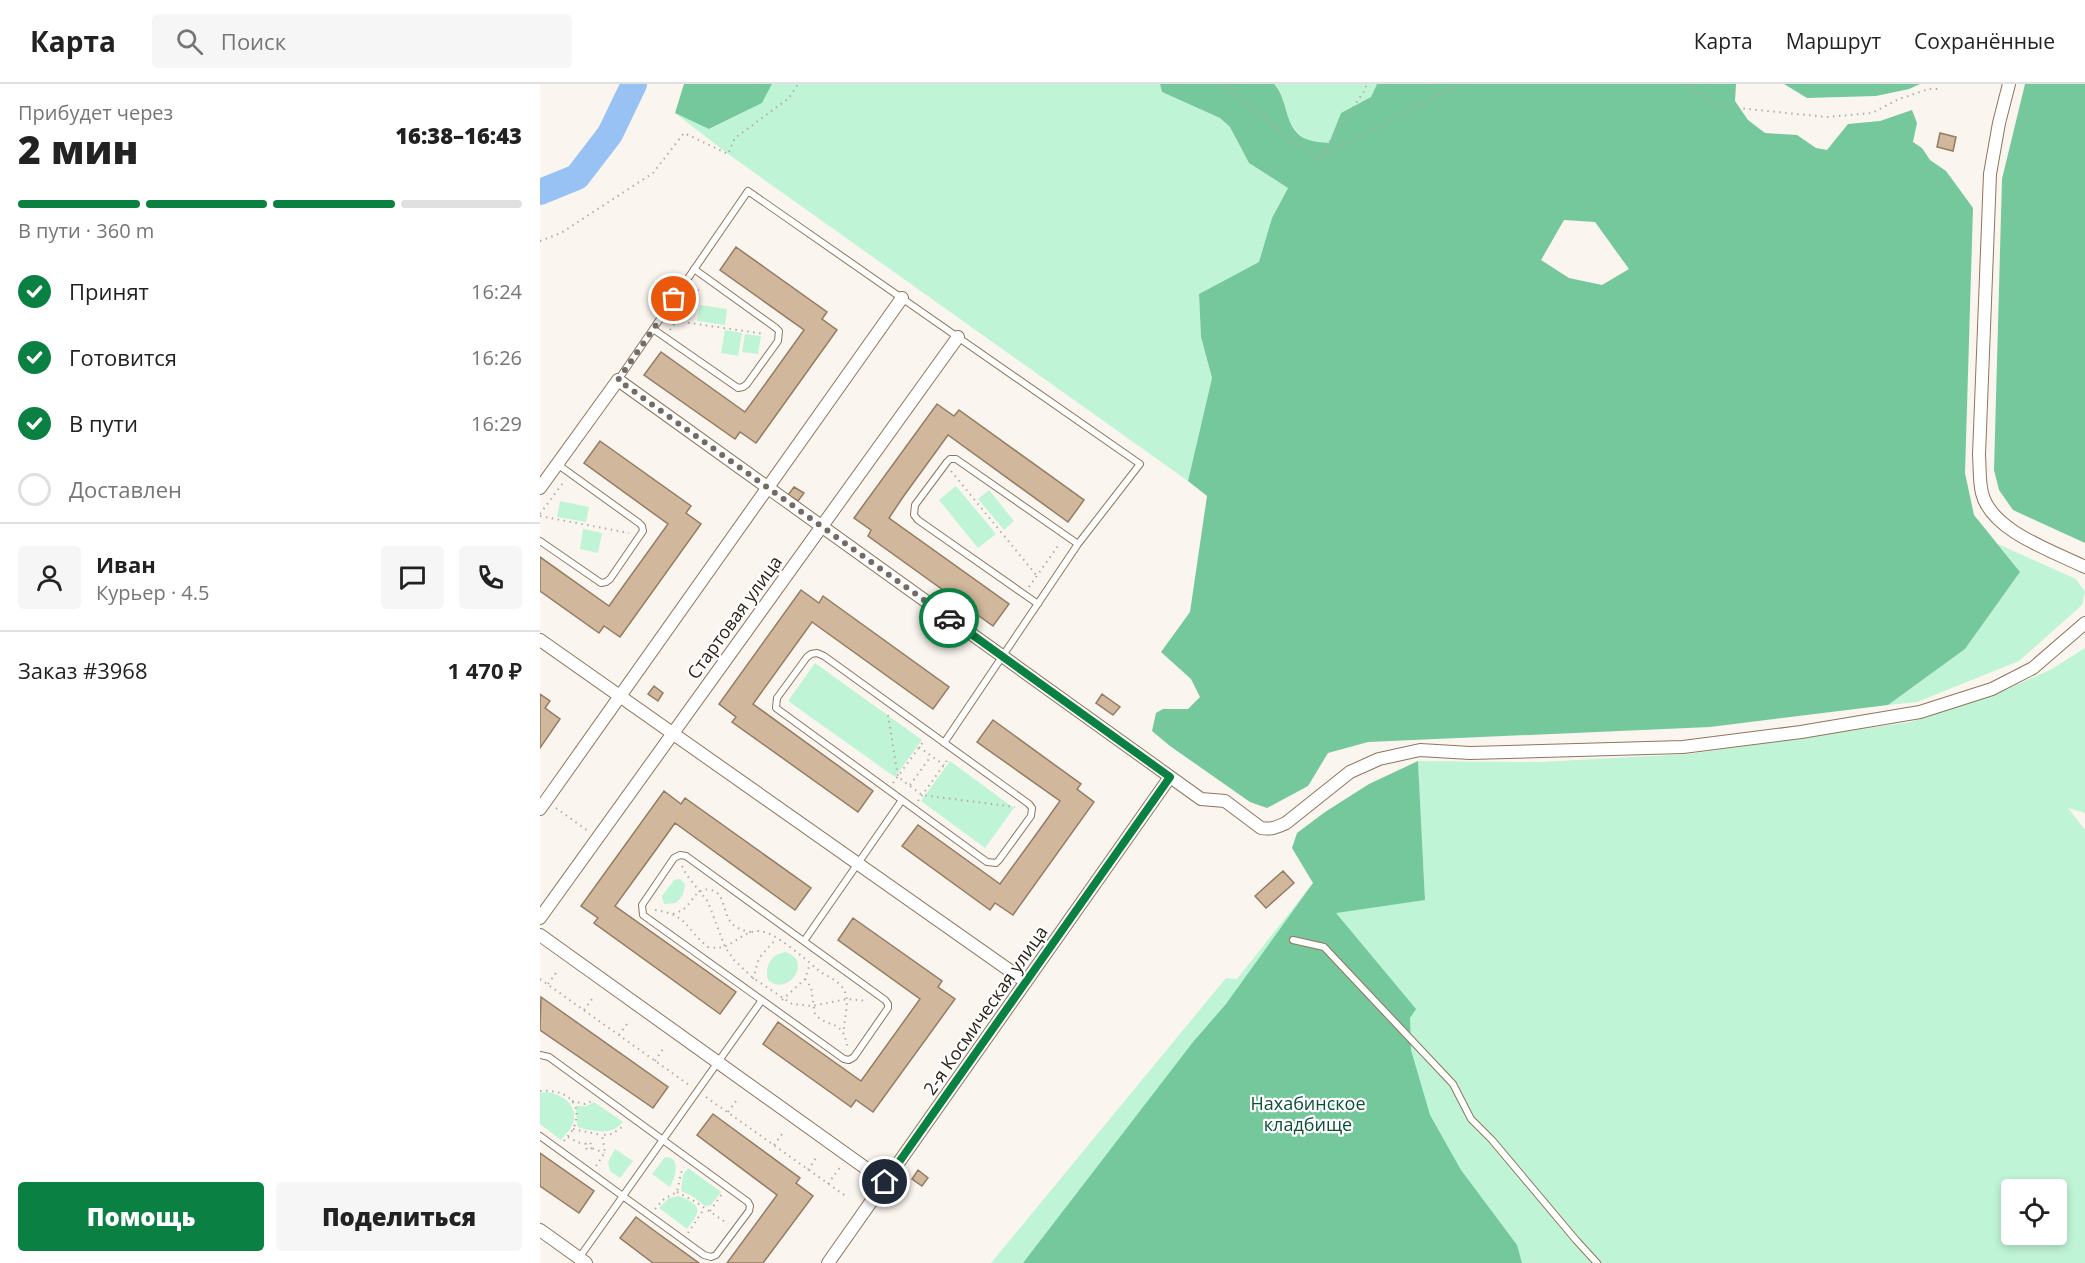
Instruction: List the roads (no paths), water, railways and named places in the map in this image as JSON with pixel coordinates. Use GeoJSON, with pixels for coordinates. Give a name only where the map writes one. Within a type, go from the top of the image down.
{"type":"FeatureCollection","features":[{"type":"Feature","properties":{"kind":"street"},"geometry":{"type":"LineString","coordinates":[[2009,84],[1990,174],[1979,455],[1982,494],[1994,516],[2011,531],[2085,567]]}},
{"type":"Feature","properties":{"kind":"street"},"geometry":{"type":"LineString","coordinates":[[543,805],[902,298]]}},
{"type":"Feature","properties":{"kind":"street","name":"Стартовая улица"},"geometry":{"type":"LineString","coordinates":[[540,918],[958,337]]}},
{"type":"Feature","properties":{"kind":"street"},"geometry":{"type":"LineString","coordinates":[[540,488],[618,380],[1170,777],[1202,799],[1225,801],[1261,828],[1275,828],[1286,823],[1350,772],[1378,759],[1420,750],[1470,753],[1683,747],[1801,732],[1920,712],[1992,688],[2033,668],[2085,623]]}},
{"type":"Feature","properties":{"kind":"street"},"geometry":{"type":"LineString","coordinates":[[540,640],[1026,982]]}},
{"type":"Feature","properties":{"kind":"street","name":"2-я Космическая улица"},"geometry":{"type":"LineString","coordinates":[[828,1263],[1170,777]]}},
{"type":"Feature","properties":{"kind":"street"},"geometry":{"type":"LineString","coordinates":[[540,935],[885,1182]]}},
{"type":"Feature","properties":{"kind":"street"},"geometry":{"type":"LineString","coordinates":[[540,1230],[583,1260]]}},
{"type":"Feature","properties":{"kind":"lane"},"geometry":{"type":"LineString","coordinates":[[618,380],[748,190],[1140,464],[1078,544],[944,743]]}},
{"type":"Feature","properties":{"kind":"lane"},"geometry":{"type":"LineString","coordinates":[[653,329],[738,388],[747,384],[780,336],[776,328],[694,269]]}},
{"type":"Feature","properties":{"kind":"lane"},"geometry":{"type":"LineString","coordinates":[[1038,604],[914,515],[915,505],[950,459],[961,461],[1078,544]]}},
{"type":"Feature","properties":{"kind":"lane"},"geometry":{"type":"LineString","coordinates":[[540,541],[601,583],[610,579],[641,536],[642,526],[639,523],[557,464]]}},
{"type":"Feature","properties":{"kind":"lane"},"geometry":{"type":"LineString","coordinates":[[817,653],[944,743],[1029,804],[1032,810],[1031,816],[999,860],[991,863],[780,712],[775,703],[807,657],[817,653]]}},
{"type":"Feature","properties":{"kind":"lane"},"geometry":{"type":"LineString","coordinates":[[804,941],[902,800]]}},
{"type":"Feature","properties":{"kind":"lane"},"geometry":{"type":"LineString","coordinates":[[680,855],[687,856],[804,941],[888,1004],[888,1008],[854,1057],[849,1060],[844,1059],[643,915],[642,905],[674,858],[680,855]]}},
{"type":"Feature","properties":{"kind":"lane"},"geometry":{"type":"LineString","coordinates":[[1293,940],[1324,947],[1445,1075],[1453,1084],[1471,1119],[1492,1140],[1575,1240],[1598,1263]]}},
{"type":"Feature","properties":{"kind":"lane"},"geometry":{"type":"LineString","coordinates":[[583,1260],[623,1196],[762,1000]]}},
{"type":"Feature","properties":{"kind":"lane"},"geometry":{"type":"LineString","coordinates":[[540,1055],[549,1057],[727,1187],[750,1206],[749,1211],[716,1255],[704,1256],[540,1136]]}},
{"type":"Feature","properties":{"kind":"waterway"},"geometry":{"type":"LineString","coordinates":[[540,192],[577,177],[610,134],[634,84]]}},
{"type":"Feature","properties":{"kind":"park label","name":"Нахабинское кладбище"},"geometry":{"type":"Point","coordinates":[1308,1113]}}]}
